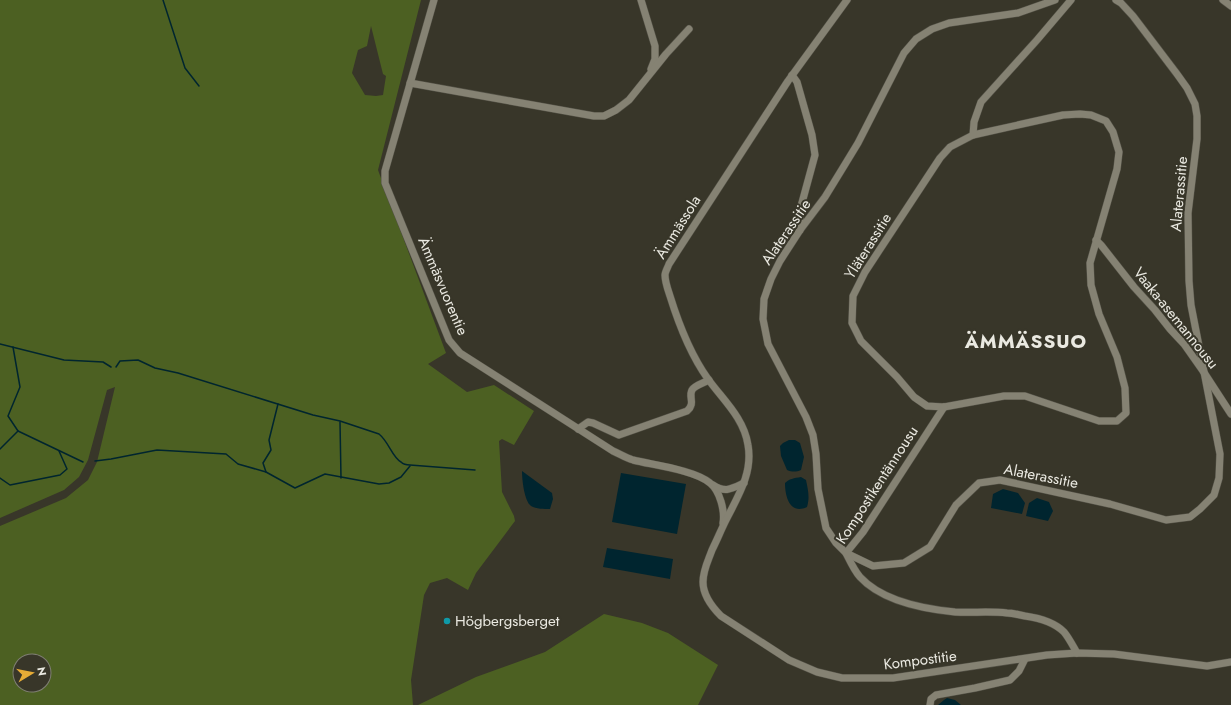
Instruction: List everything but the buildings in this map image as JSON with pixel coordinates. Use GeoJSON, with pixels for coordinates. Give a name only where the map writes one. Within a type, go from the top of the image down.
{"type":"FeatureCollection","features":[{"type":"Feature","properties":{"kind":"street","name":"Ämmäsvuorentie"},"geometry":{"type":"LineString","coordinates":[[434,0],[386,171],[385,183],[449,340],[460,353],[613,451],[631,459],[693,474],[719,489],[724,490],[734,488],[744,483]]}},
{"type":"Feature","properties":{"kind":"street"},"geometry":{"type":"LineString","coordinates":[[641,0],[655,46],[655,59],[649,75]]}},
{"type":"Feature","properties":{"kind":"street","name":"Ämmässola"},"geometry":{"type":"LineString","coordinates":[[721,530],[744,483],[748,469],[749,446],[742,424],[736,414],[709,380],[695,359],[675,314],[665,275],[669,264],[792,75],[847,0]]}},
{"type":"Feature","properties":{"kind":"street","name":"Alaterassitie"},"geometry":{"type":"LineString","coordinates":[[1055,0],[1018,14],[950,23],[932,29],[916,39],[904,53],[858,143],[844,166],[825,197],[800,230],[780,261],[771,279],[764,299],[763,319],[768,344],[806,417],[813,435],[816,454],[818,489],[826,528],[836,543],[846,553],[873,566],[904,563],[930,547],[956,505],[979,483],[1000,480],[1110,504],[1166,520],[1190,516],[1200,509],[1214,495],[1219,478],[1220,454],[1191,305],[1189,281],[1188,213],[1197,138],[1197,116],[1195,104],[1187,88],[1133,16],[1121,3],[1116,0]]}},
{"type":"Feature","properties":{"kind":"street"},"geometry":{"type":"LineString","coordinates":[[974,135],[974,122],[982,102],[1071,0]]}},
{"type":"Feature","properties":{"kind":"street"},"geometry":{"type":"LineString","coordinates":[[1223,0],[1231,6]]}},
{"type":"Feature","properties":{"kind":"street"},"geometry":{"type":"LineString","coordinates":[[410,83],[594,116],[604,116],[616,110],[629,100],[689,29]]}},
{"type":"Feature","properties":{"kind":"street"},"geometry":{"type":"LineString","coordinates":[[792,75],[797,82],[812,136],[815,155],[800,210],[800,230]]}},
{"type":"Feature","properties":{"kind":"street","name":"Yläterassitie"},"geometry":{"type":"LineString","coordinates":[[1080,114],[1091,115],[1106,121],[1113,132],[1119,152],[1117,169],[1090,263],[1091,285],[1099,314],[1117,357],[1125,388],[1126,413],[1117,422],[1099,421],[1025,396],[1004,396],[944,407],[927,406],[914,397],[897,377],[861,341],[852,323],[853,296],[865,272],[940,158],[950,147],[974,135],[1063,115],[1080,114]]}},
{"type":"Feature","properties":{"kind":"street","name":"Vaaka-asemannousu"},"geometry":{"type":"LineString","coordinates":[[1096,240],[1134,287],[1184,344],[1231,414]]}},
{"type":"Feature","properties":{"kind":"street"},"geometry":{"type":"LineString","coordinates":[[578,429],[588,422],[619,435],[687,411],[692,404],[691,393],[693,388],[709,380]]}},
{"type":"Feature","properties":{"kind":"street","name":"Kompostikentännousu"},"geometry":{"type":"LineString","coordinates":[[944,407],[867,526],[846,553],[851,564],[860,576],[874,588],[892,598],[909,604],[935,610],[1008,613],[1050,623],[1064,632],[1077,653]]}},
{"type":"Feature","properties":{"kind":"street"},"geometry":{"type":"LineString","coordinates":[[711,484],[716,492],[724,517],[721,530]]}},
{"type":"Feature","properties":{"kind":"street","name":"Kompostitie"},"geometry":{"type":"LineString","coordinates":[[721,530],[705,567],[703,583],[706,596],[712,607],[721,616],[789,660],[818,672],[842,678],[892,678],[1048,655],[1077,653],[1114,654],[1207,666],[1231,662]]}},
{"type":"Feature","properties":{"kind":"street"},"geometry":{"type":"LineString","coordinates":[[930,705],[931,700],[936,695],[1010,680],[1018,671],[1025,659]]}},
{"type":"Feature","properties":{"kind":"green space"},"geometry":{"type":"Polygon","coordinates":[[[0,0],[421,0],[378,170],[446,353],[428,364],[467,392],[494,385],[534,411],[514,445],[502,439],[499,441],[502,492],[515,521],[476,573],[468,590],[447,578],[430,583],[424,595],[411,680],[413,705],[0,705],[0,526],[66,498],[88,480],[97,462],[115,387],[107,390],[88,460],[79,477],[64,490],[0,518],[0,0]],[[371,26],[367,46],[358,50],[352,73],[365,95],[376,96],[383,95],[386,76],[383,74],[371,26]]]}},
{"type":"Feature","properties":{"kind":"green space"},"geometry":{"type":"Polygon","coordinates":[[[604,614],[642,623],[668,633],[718,665],[698,705],[418,705],[476,677],[545,652],[604,614]]]}},
{"type":"Feature","properties":{"kind":"water"},"geometry":{"type":"Polygon","coordinates":[[[789,440],[795,440],[800,443],[804,457],[801,470],[794,472],[787,470],[781,456],[780,446],[789,440]]]}},
{"type":"Feature","properties":{"kind":"water"},"geometry":{"type":"Polygon","coordinates":[[[522,471],[552,493],[553,499],[550,509],[540,509],[531,506],[527,500],[524,490],[522,471]]]}},
{"type":"Feature","properties":{"kind":"water"},"geometry":{"type":"Polygon","coordinates":[[[621,473],[686,484],[677,534],[612,522],[621,473]]]}},
{"type":"Feature","properties":{"kind":"water"},"geometry":{"type":"Polygon","coordinates":[[[801,477],[806,480],[808,503],[807,507],[796,509],[787,499],[785,483],[792,479],[801,477]]]}},
{"type":"Feature","properties":{"kind":"water"},"geometry":{"type":"Polygon","coordinates":[[[1003,489],[1018,493],[1025,503],[1022,514],[991,508],[993,494],[1003,489]]]}},
{"type":"Feature","properties":{"kind":"water"},"geometry":{"type":"Polygon","coordinates":[[[1037,498],[1049,502],[1053,511],[1048,521],[1026,516],[1029,503],[1037,498]]]}},
{"type":"Feature","properties":{"kind":"water"},"geometry":{"type":"Polygon","coordinates":[[[607,548],[673,559],[670,579],[603,567],[607,548]]]}},
{"type":"Feature","properties":{"kind":"water"},"geometry":{"type":"Polygon","coordinates":[[[947,698],[955,700],[961,705],[938,705],[947,698]]]}},
{"type":"Feature","properties":{"kind":"waterway"},"geometry":{"type":"LineString","coordinates":[[163,0],[185,68],[199,86]]}},
{"type":"Feature","properties":{"kind":"waterway"},"geometry":{"type":"LineString","coordinates":[[0,344],[64,360],[103,362],[111,367]]}},
{"type":"Feature","properties":{"kind":"waterway"},"geometry":{"type":"LineString","coordinates":[[13,347],[20,387],[8,416],[18,431]]}},
{"type":"Feature","properties":{"kind":"waterway"},"geometry":{"type":"LineString","coordinates":[[116,367],[120,361],[138,360],[155,368],[178,373],[379,434],[395,457],[405,464],[475,470]]}},
{"type":"Feature","properties":{"kind":"waterway"},"geometry":{"type":"LineString","coordinates":[[266,472],[263,463],[271,450],[269,440],[278,404]]}},
{"type":"Feature","properties":{"kind":"waterway"},"geometry":{"type":"LineString","coordinates":[[340,422],[341,478]]}},
{"type":"Feature","properties":{"kind":"waterway"},"geometry":{"type":"LineString","coordinates":[[0,449],[18,431],[83,462]]}},
{"type":"Feature","properties":{"kind":"waterway"},"geometry":{"type":"LineString","coordinates":[[95,461],[157,450],[226,454],[238,464],[266,472],[295,488],[325,474],[379,484],[389,483],[401,477],[410,466]]}},
{"type":"Feature","properties":{"kind":"waterway"},"geometry":{"type":"LineString","coordinates":[[0,478],[10,485],[60,475],[67,469],[59,451]]}},
{"type":"Feature","properties":{"kind":"place","name":"Högbergsberget"},"geometry":{"type":"Point","coordinates":[447,621]}},
{"type":"Feature","properties":{"kind":"district","name":"ÄMMÄSSUO"},"geometry":{"type":"Point","coordinates":[1026,341]}}]}
